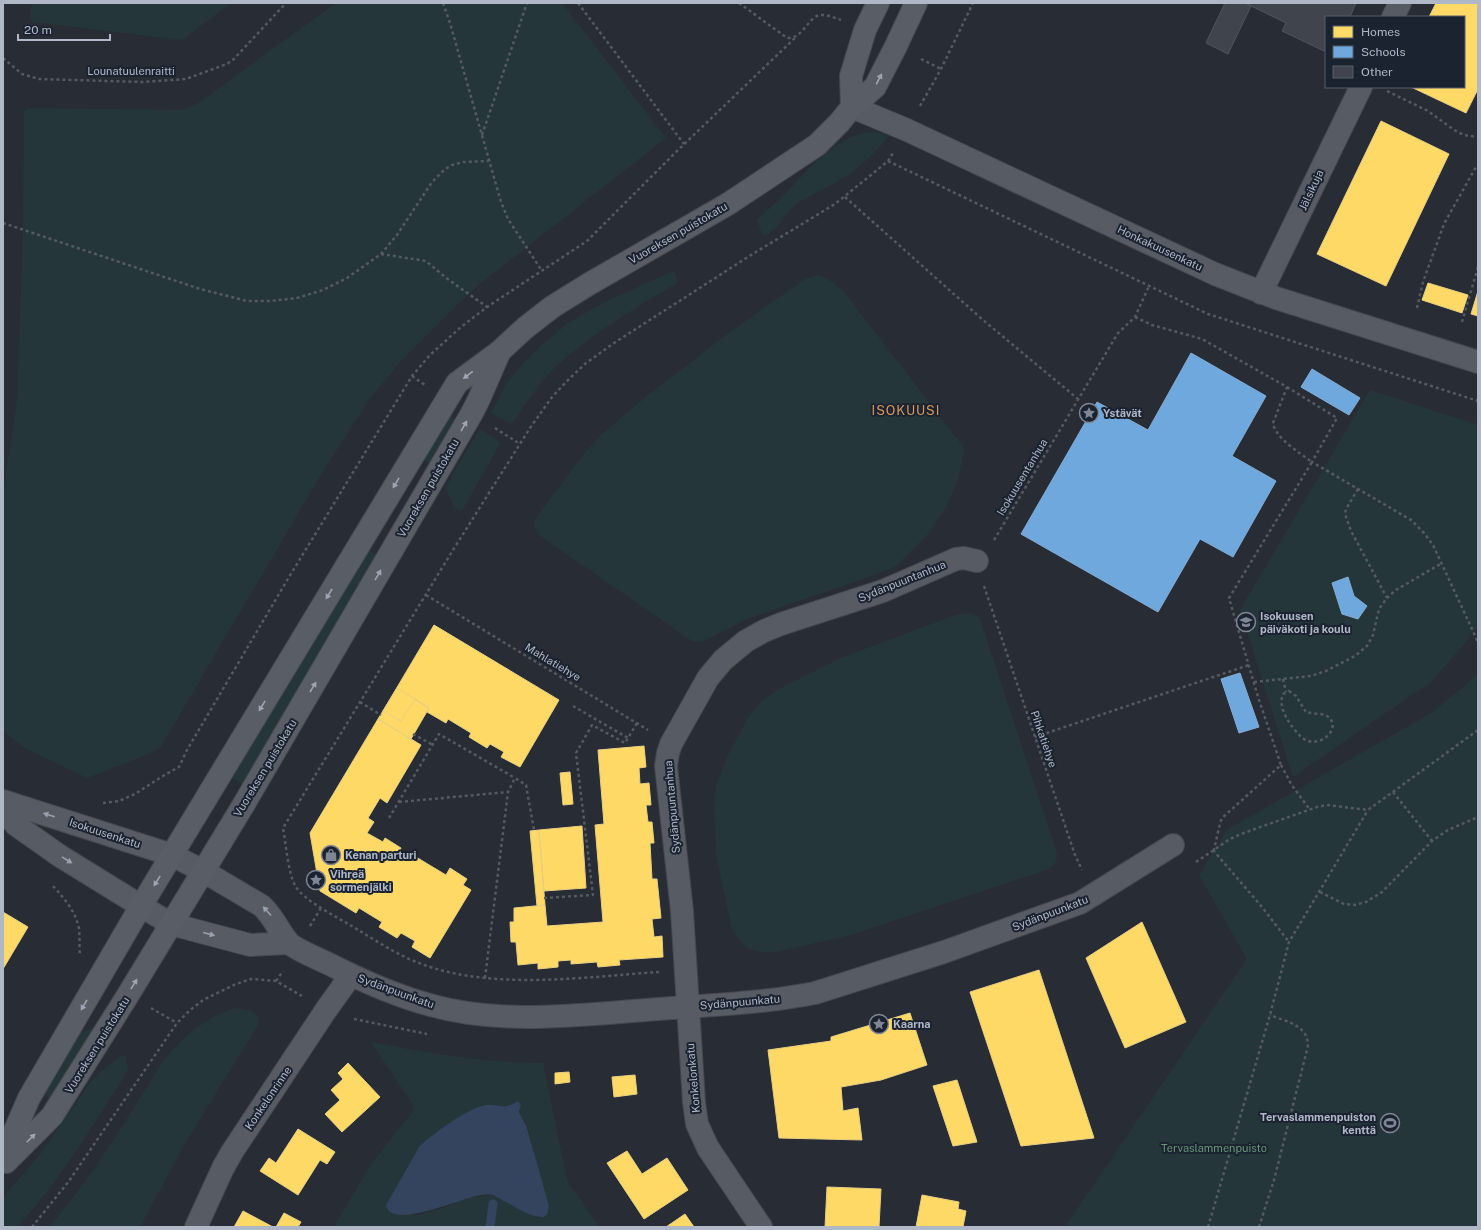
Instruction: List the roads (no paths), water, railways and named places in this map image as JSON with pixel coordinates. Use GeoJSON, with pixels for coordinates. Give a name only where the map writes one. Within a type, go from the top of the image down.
{"type":"FeatureCollection","features":[{"type":"Feature","properties":{"kind":"main road"},"geometry":{"type":"LineString","coordinates":[[852,107],[851,76],[865,30],[878,3]]}},
{"type":"Feature","properties":{"kind":"main road","name":"Vuoreksen puistokatu"},"geometry":{"type":"LineString","coordinates":[[3,1158],[29,1098],[141,906],[457,383],[499,352],[525,328],[552,307],[728,204],[817,145],[839,123],[852,107],[875,87],[916,3]]}},
{"type":"Feature","properties":{"kind":"main road","name":"Vuoreksen puistokatu"},"geometry":{"type":"LineString","coordinates":[[3,1165],[52,1116],[128,995],[342,637],[468,420],[479,399],[499,352]]}},
{"type":"Feature","properties":{"kind":"street"},"geometry":{"type":"LineString","coordinates":[[1394,16],[1400,3]]}},
{"type":"Feature","properties":{"kind":"street","name":"Jälsikuja"},"geometry":{"type":"LineString","coordinates":[[1261,293],[1360,88]]}},
{"type":"Feature","properties":{"kind":"street","name":"Honkakuusenkatu"},"geometry":{"type":"LineString","coordinates":[[852,107],[907,130],[1215,274],[1261,293],[1478,362]]}},
{"type":"Feature","properties":{"kind":"street","name":"Sydänpuuntanhua"},"geometry":{"type":"LineString","coordinates":[[688,1006],[682,911],[666,766],[671,744],[708,678],[723,660],[746,641],[764,631],[882,591],[956,559],[964,558],[977,561]]}},
{"type":"Feature","properties":{"kind":"street","name":"Isokuusenkatu"},"geometry":{"type":"LineString","coordinates":[[3,801],[172,854],[203,871]]}},
{"type":"Feature","properties":{"kind":"street"},"geometry":{"type":"LineString","coordinates":[[3,810],[16,825],[48,847],[171,924],[250,945],[289,943]]}},
{"type":"Feature","properties":{"kind":"street","name":"Sydänpuunkatu"},"geometry":{"type":"LineString","coordinates":[[203,871],[262,906],[269,912],[289,943],[351,975],[431,1006],[474,1013],[518,1017],[688,1006],[794,997],[816,993],[944,952],[1080,903],[1173,845]]}},
{"type":"Feature","properties":{"kind":"street","name":"Konkelonrinne"},"geometry":{"type":"LineString","coordinates":[[196,1227],[232,1152],[326,1010],[351,975]]}},
{"type":"Feature","properties":{"kind":"street","name":"Konkelonkatu"},"geometry":{"type":"LineString","coordinates":[[688,1006],[694,1102],[697,1124],[708,1148],[761,1227]]}},
{"type":"Feature","properties":{"kind":"water"},"geometry":{"type":"Polygon","coordinates":[[[518,1101],[521,1105],[519,1112],[527,1128],[549,1206],[547,1214],[544,1217],[528,1214],[493,1195],[475,1196],[441,1207],[411,1214],[399,1215],[390,1212],[386,1205],[419,1147],[441,1129],[470,1111],[486,1105],[508,1106],[518,1101]]]}},
{"type":"Feature","properties":{"kind":"waterway"},"geometry":{"type":"LineString","coordinates":[[490,1227],[493,1204]]}},
{"type":"Feature","properties":{"kind":"place","name":"Ystävät"},"geometry":{"type":"Point","coordinates":[1089,413]}},
{"type":"Feature","properties":{"kind":"place","name":"Isokuusen päiväkoti ja koulu"},"geometry":{"type":"Point","coordinates":[1246,622]}},
{"type":"Feature","properties":{"kind":"place","name":"Kenan parturi"},"geometry":{"type":"Point","coordinates":[331,855]}},
{"type":"Feature","properties":{"kind":"place","name":"Vihreä sormenjälki"},"geometry":{"type":"Point","coordinates":[316,880]}},
{"type":"Feature","properties":{"kind":"place","name":"Kaarna"},"geometry":{"type":"Point","coordinates":[879,1024]}},
{"type":"Feature","properties":{"kind":"place","name":"Tervaslammenpuiston kenttä"},"geometry":{"type":"Point","coordinates":[1390,1123]}},
{"type":"Feature","properties":{"kind":"district","name":"ISOKUUSI"},"geometry":{"type":"Point","coordinates":[906,410]}},
{"type":"Feature","properties":{"kind":"park label","name":"Tervaslammenpuisto"},"geometry":{"type":"Point","coordinates":[1214,1148]}}]}
